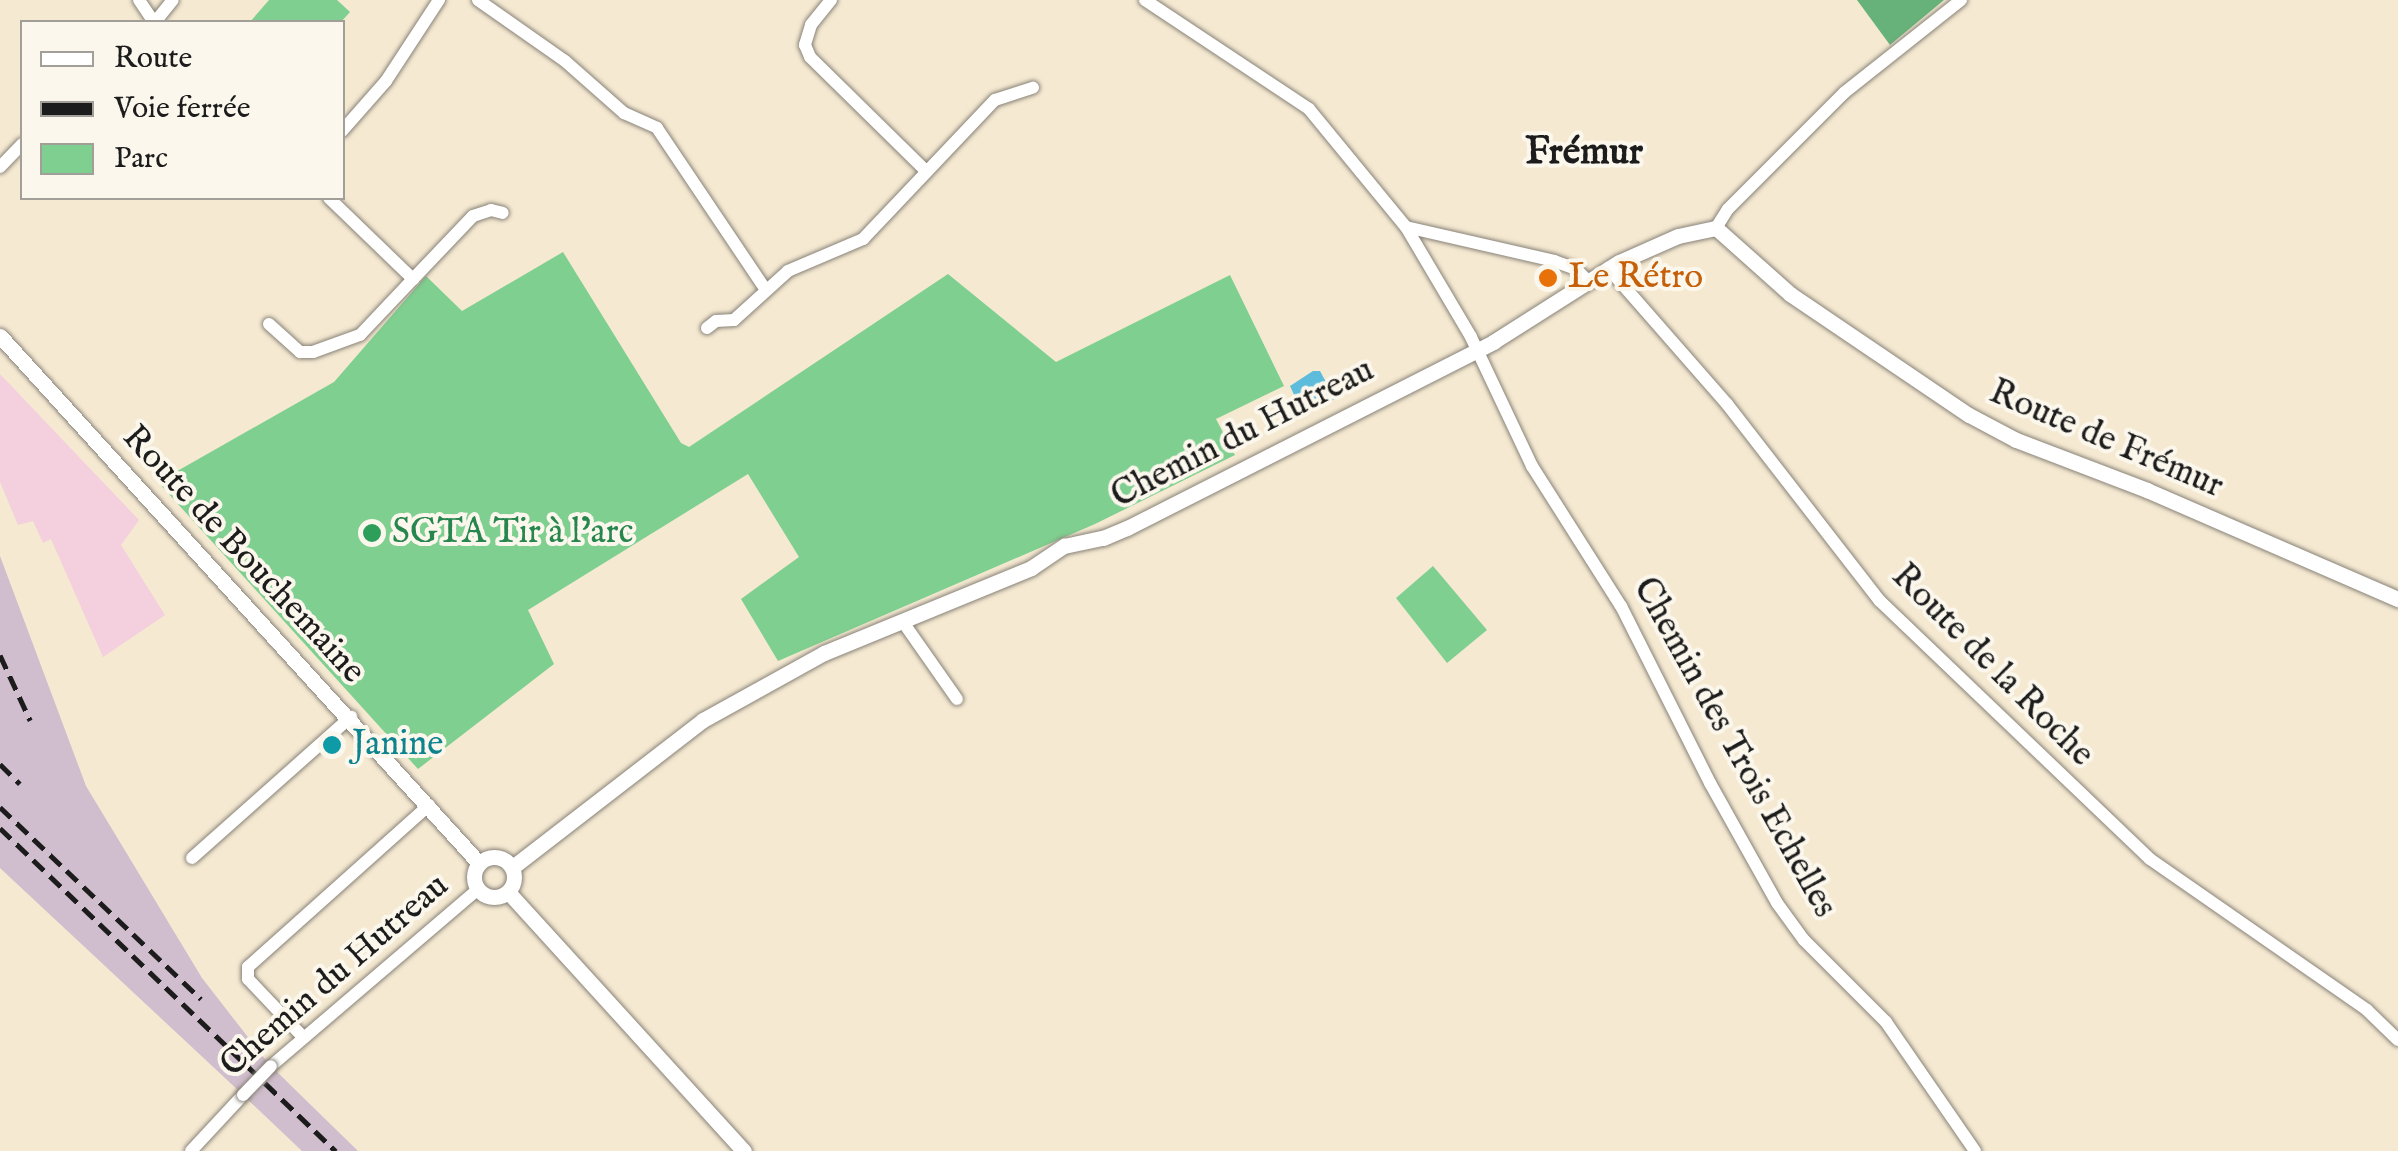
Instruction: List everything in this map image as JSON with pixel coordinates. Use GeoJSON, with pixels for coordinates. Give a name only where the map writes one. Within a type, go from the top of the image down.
{"type":"FeatureCollection","features":[{"type":"Feature","properties":{"kind":"street"},"geometry":{"type":"LineString","coordinates":[[138,0],[153,20]]}},
{"type":"Feature","properties":{"kind":"street"},"geometry":{"type":"LineString","coordinates":[[157,20],[173,0]]}},
{"type":"Feature","properties":{"kind":"street"},"geometry":{"type":"LineString","coordinates":[[345,128],[386,81],[439,0]]}},
{"type":"Feature","properties":{"kind":"street"},"geometry":{"type":"LineString","coordinates":[[478,0],[566,60],[624,113],[657,128],[765,289]]}},
{"type":"Feature","properties":{"kind":"street"},"geometry":{"type":"LineString","coordinates":[[830,0],[812,25],[805,44],[821,72],[926,171]]}},
{"type":"Feature","properties":{"kind":"street","name":"Chemin des Trois Echelles"},"geometry":{"type":"LineString","coordinates":[[1145,0],[1309,108],[1406,227],[1471,337],[1532,466],[1621,606],[1710,783],[1777,903],[1804,940],[1886,1022],[1975,1151]]}},
{"type":"Feature","properties":{"kind":"street"},"geometry":{"type":"LineString","coordinates":[[1716,228],[1728,208],[1845,92],[1961,0]]}},
{"type":"Feature","properties":{"kind":"street"},"geometry":{"type":"LineString","coordinates":[[708,328],[716,321],[734,320],[788,271],[863,239],[994,100],[1033,88]]}},
{"type":"Feature","properties":{"kind":"street"},"geometry":{"type":"LineString","coordinates":[[0,167],[20,146]]}},
{"type":"Feature","properties":{"kind":"street"},"geometry":{"type":"LineString","coordinates":[[331,200],[412,279]]}},
{"type":"Feature","properties":{"kind":"street"},"geometry":{"type":"LineString","coordinates":[[269,324],[300,352],[313,352],[360,335],[473,216],[484,210],[503,213]]}},
{"type":"Feature","properties":{"kind":"street"},"geometry":{"type":"LineString","coordinates":[[1406,227],[1554,260],[1576,269],[1588,281]]}},
{"type":"Feature","properties":{"kind":"street","name":"Chemin du Hutreau"},"geometry":{"type":"LineString","coordinates":[[514,866],[703,720],[824,653],[1031,568],[1064,546],[1088,538],[1103,538],[1126,528],[1475,351],[1536,318],[1608,268],[1678,236],[1716,228]]}},
{"type":"Feature","properties":{"kind":"street","name":"Route de Frémur"},"geometry":{"type":"LineString","coordinates":[[1716,228],[1790,294],[1969,415],[2016,440],[2147,490],[2398,600]]}},
{"type":"Feature","properties":{"kind":"street","name":"Route de la Roche"},"geometry":{"type":"LineString","coordinates":[[1608,268],[1728,404],[1880,601],[2150,860],[2367,1010],[2398,1040]]}},
{"type":"Feature","properties":{"kind":"street","name":"Route de Bouchemaine"},"geometry":{"type":"LineString","coordinates":[[0,336],[351,717],[478,862]]}},
{"type":"Feature","properties":{"kind":"street"},"geometry":{"type":"LineString","coordinates":[[903,622],[957,699]]}},
{"type":"Feature","properties":{"kind":"street"},"geometry":{"type":"LineString","coordinates":[[192,858],[351,717]]}},
{"type":"Feature","properties":{"kind":"street"},"geometry":{"type":"LineString","coordinates":[[304,1037],[248,979],[248,967],[430,805]]}},
{"type":"Feature","properties":{"kind":"street"},"geometry":{"type":"LineString","coordinates":[[509,893],[517,880],[514,866],[478,862],[472,874],[478,890],[509,893],[744,1151]]}},
{"type":"Feature","properties":{"kind":"street","name":"Chemin du Hutreau"},"geometry":{"type":"LineString","coordinates":[[191,1151],[271,1066],[478,890]]}},
{"type":"Feature","properties":{"kind":"shaded area"},"geometry":{"type":"Polygon","coordinates":[[[0,374],[139,520],[121,545],[165,615],[103,657],[51,539],[43,543],[33,521],[18,525],[0,482],[0,374]]]}},
{"type":"Feature","properties":{"kind":"shaded area"},"geometry":{"type":"Polygon","coordinates":[[[0,556],[86,786],[202,978],[268,1063],[240,1092],[0,868],[0,556]]]}},
{"type":"Feature","properties":{"kind":"shaded area"},"geometry":{"type":"Polygon","coordinates":[[[274,1069],[358,1151],[302,1151],[246,1098],[274,1069]]]}},
{"type":"Feature","properties":{"kind":"green space"},"geometry":{"type":"Polygon","coordinates":[[[269,0],[337,0],[350,12],[343,20],[252,20],[269,0]]]}},
{"type":"Feature","properties":{"kind":"green space"},"geometry":{"type":"Polygon","coordinates":[[[1857,0],[1944,0],[1890,45],[1857,0]]]}},
{"type":"Feature","properties":{"kind":"green space"},"geometry":{"type":"Polygon","coordinates":[[[563,252],[681,443],[689,447],[948,274],[1056,362],[1230,275],[1284,386],[1216,419],[1235,455],[1095,524],[778,661],[741,599],[799,557],[748,474],[528,610],[554,664],[418,769],[158,482],[334,382],[426,276],[462,311],[563,252]]]}},
{"type":"Feature","properties":{"kind":"green space"},"geometry":{"type":"Polygon","coordinates":[[[1433,566],[1487,630],[1447,663],[1396,598],[1433,566]]]}},
{"type":"Feature","properties":{"kind":"water"},"geometry":{"type":"Polygon","coordinates":[[[1313,371],[1320,371],[1335,399],[1303,414],[1290,386],[1313,371]]]}},
{"type":"Feature","properties":{"kind":"railway"},"geometry":{"type":"LineString","coordinates":[[0,655],[30,720]]}},
{"type":"Feature","properties":{"kind":"railway"},"geometry":{"type":"LineString","coordinates":[[0,764],[20,784]]}},
{"type":"Feature","properties":{"kind":"railway"},"geometry":{"type":"LineString","coordinates":[[0,807],[201,999]]}},
{"type":"Feature","properties":{"kind":"railway"},"geometry":{"type":"LineString","coordinates":[[0,828],[336,1151]]}},
{"type":"Feature","properties":{"kind":"place","name":"Le Rétro"},"geometry":{"type":"Point","coordinates":[1548,278]}},
{"type":"Feature","properties":{"kind":"place","name":"SGTA Tir à l’arc"},"geometry":{"type":"Point","coordinates":[372,533]}},
{"type":"Feature","properties":{"kind":"place","name":"Janine"},"geometry":{"type":"Point","coordinates":[332,745]}},
{"type":"Feature","properties":{"kind":"district","name":"Frémur"},"geometry":{"type":"Point","coordinates":[1584,154]}}]}
